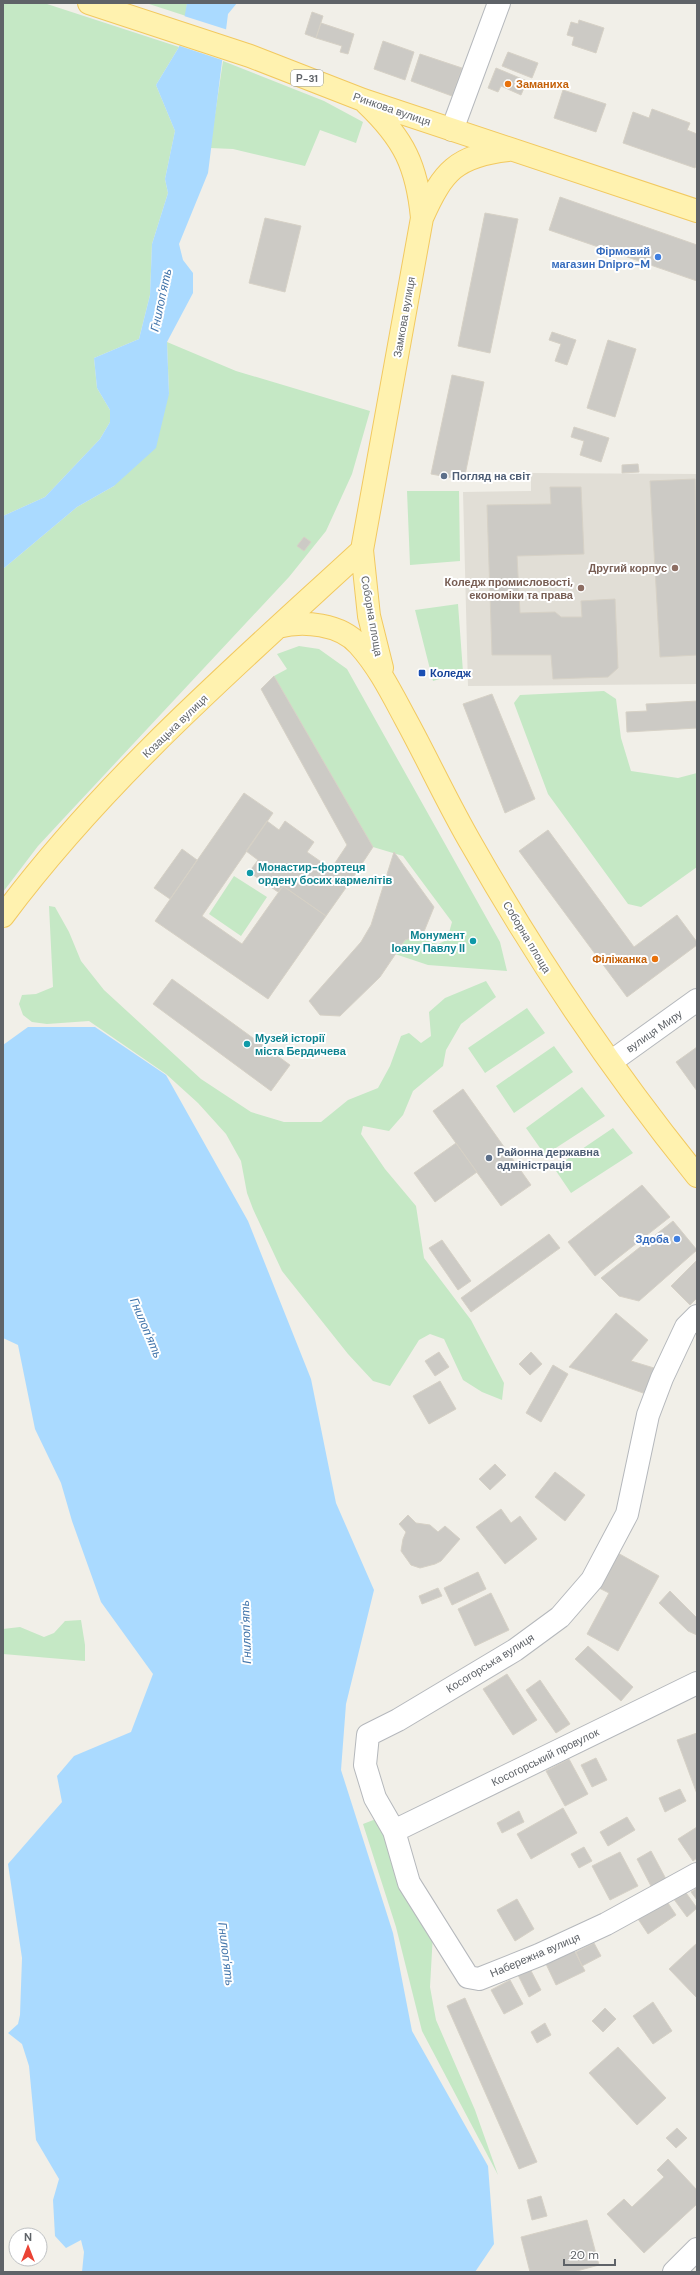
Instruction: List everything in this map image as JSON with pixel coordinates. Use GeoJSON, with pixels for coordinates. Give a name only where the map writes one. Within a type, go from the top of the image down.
{"type":"FeatureCollection","features":[{"type":"Feature","properties":{"kind":"main road","name":"Ринкова вулиця"},"geometry":{"type":"LineString","coordinates":[[88,3],[157,24],[250,56],[363,100],[697,211]]}},
{"type":"Feature","properties":{"kind":"main road","name":"Замкова вулиця"},"geometry":{"type":"LineString","coordinates":[[362,550],[422,218],[420,195],[409,158],[399,139],[385,121],[363,100]]}},
{"type":"Feature","properties":{"kind":"main road"},"geometry":{"type":"LineString","coordinates":[[422,218],[440,184],[463,161],[477,155],[513,150]]}},
{"type":"Feature","properties":{"kind":"main road","name":"Козацька вулиця"},"geometry":{"type":"LineString","coordinates":[[3,916],[25,886],[121,777],[278,627],[362,550]]}},
{"type":"Feature","properties":{"kind":"main road","name":"Соборна площа"},"geometry":{"type":"LineString","coordinates":[[362,550],[369,616],[385,681]]}},
{"type":"Feature","properties":{"kind":"main road","name":"Соборна площа"},"geometry":{"type":"LineString","coordinates":[[278,627],[295,623],[310,623],[329,628],[346,635],[358,643],[385,681],[472,844],[534,949],[555,982],[669,1141],[697,1176]]}},
{"type":"Feature","properties":{"kind":"street"},"geometry":{"type":"LineString","coordinates":[[452,130],[499,3]]}},
{"type":"Feature","properties":{"kind":"street","name":"вулиця Миру"},"geometry":{"type":"LineString","coordinates":[[612,1061],[697,1000]]}},
{"type":"Feature","properties":{"kind":"street","name":"Косогорська вулиця"},"geometry":{"type":"LineString","coordinates":[[409,1883],[394,1831],[375,1798],[365,1766],[368,1734],[398,1720],[515,1650],[560,1617],[592,1580],[627,1514],[648,1415],[662,1378],[686,1327],[697,1316]]}},
{"type":"Feature","properties":{"kind":"street","name":"Косогорський провулок"},"geometry":{"type":"LineString","coordinates":[[394,1831],[697,1683]]}},
{"type":"Feature","properties":{"kind":"street","name":"Набережна вулиця"},"geometry":{"type":"LineString","coordinates":[[409,1883],[468,1977],[479,1979],[539,1955],[606,1924],[697,1874]]}},
{"type":"Feature","properties":{"kind":"street"},"geometry":{"type":"LineString","coordinates":[[674,2272],[697,2249]]}},
{"type":"Feature","properties":{"kind":"shaded area","name":"Коледж промисловості, економіки та права"},"geometry":{"type":"Polygon","coordinates":[[[531,473],[697,474],[697,684],[468,686],[463,492],[531,491],[531,473]]]}},
{"type":"Feature","properties":{"kind":"green space"},"geometry":{"type":"Polygon","coordinates":[[[3,3],[44,3],[179,47],[156,85],[175,131],[165,179],[168,193],[152,244],[150,295],[139,339],[94,358],[97,388],[110,410],[110,422],[100,439],[45,497],[3,516],[3,3]]]}},
{"type":"Feature","properties":{"kind":"green space"},"geometry":{"type":"Polygon","coordinates":[[[146,3],[187,3],[186,16],[146,3]]]}},
{"type":"Feature","properties":{"kind":"green space"},"geometry":{"type":"Polygon","coordinates":[[[223,61],[324,101],[363,122],[356,143],[320,130],[305,166],[233,149],[210,148],[223,61]]]}},
{"type":"Feature","properties":{"kind":"green space"},"geometry":{"type":"Polygon","coordinates":[[[167,342],[236,371],[370,411],[352,474],[326,531],[289,577],[38,846],[3,892],[3,569],[77,507],[114,486],[169,394],[167,342]]]}},
{"type":"Feature","properties":{"kind":"green space"},"geometry":{"type":"Polygon","coordinates":[[[407,491],[459,491],[460,561],[410,565],[407,491]]]}},
{"type":"Feature","properties":{"kind":"green space"},"geometry":{"type":"Polygon","coordinates":[[[458,604],[463,672],[433,681],[415,610],[458,604]]]}},
{"type":"Feature","properties":{"kind":"green space"},"geometry":{"type":"Polygon","coordinates":[[[299,646],[319,649],[347,669],[500,942],[507,971],[428,965],[395,954],[405,940],[423,934],[430,942],[438,944],[447,940],[452,922],[403,856],[373,847],[274,676],[287,669],[277,654],[299,646]]]}},
{"type":"Feature","properties":{"kind":"green space"},"geometry":{"type":"Polygon","coordinates":[[[604,691],[616,699],[621,738],[631,771],[678,778],[697,773],[697,867],[641,907],[628,904],[548,794],[514,703],[520,695],[604,691]]]}},
{"type":"Feature","properties":{"kind":"green space"},"geometry":{"type":"Polygon","coordinates":[[[234,876],[267,897],[241,936],[209,914],[234,876]]]}},
{"type":"Feature","properties":{"kind":"green space"},"geometry":{"type":"Polygon","coordinates":[[[49,906],[55,907],[69,932],[81,961],[104,990],[201,1079],[251,1112],[284,1122],[321,1122],[348,1100],[378,1088],[390,1066],[401,1036],[409,1033],[421,1043],[431,1036],[429,1012],[445,998],[486,981],[496,997],[461,1024],[446,1050],[443,1066],[413,1091],[403,1115],[389,1131],[363,1126],[361,1134],[385,1169],[416,1206],[424,1258],[471,1320],[504,1383],[502,1400],[482,1392],[463,1380],[444,1339],[430,1334],[419,1340],[390,1386],[373,1381],[348,1354],[282,1271],[247,1193],[241,1161],[226,1134],[198,1103],[166,1074],[89,1021],[47,1024],[32,1022],[23,1015],[19,1004],[22,995],[36,994],[53,987],[49,906]]]}},
{"type":"Feature","properties":{"kind":"green space"},"geometry":{"type":"Polygon","coordinates":[[[527,1008],[545,1033],[485,1073],[468,1048],[527,1008]]]}},
{"type":"Feature","properties":{"kind":"green space"},"geometry":{"type":"Polygon","coordinates":[[[554,1046],[573,1072],[514,1113],[496,1086],[554,1046]]]}},
{"type":"Feature","properties":{"kind":"green space"},"geometry":{"type":"Polygon","coordinates":[[[582,1087],[605,1116],[545,1155],[526,1128],[582,1087]]]}},
{"type":"Feature","properties":{"kind":"green space"},"geometry":{"type":"Polygon","coordinates":[[[613,1128],[633,1153],[571,1193],[554,1168],[613,1128]]]}},
{"type":"Feature","properties":{"kind":"green space"},"geometry":{"type":"Polygon","coordinates":[[[81,1620],[85,1645],[85,1661],[3,1654],[3,1629],[20,1627],[44,1637],[54,1633],[65,1621],[81,1620]]]}},
{"type":"Feature","properties":{"kind":"green space"},"geometry":{"type":"Polygon","coordinates":[[[376,1819],[388,1832],[433,1933],[430,1987],[436,2020],[475,2110],[498,2175],[422,2031],[396,1927],[363,1824],[376,1819]]]}},
{"type":"Feature","properties":{"kind":"water","name":"Гнилоп'ять"},"geometry":{"type":"Polygon","coordinates":[[[187,3],[237,3],[228,14],[208,173],[179,244],[183,260],[193,273],[193,293],[167,342],[169,394],[156,448],[114,486],[77,507],[3,569],[3,516],[45,497],[100,439],[110,422],[110,410],[97,388],[94,358],[139,339],[150,295],[152,244],[168,193],[165,179],[175,131],[156,85],[179,47],[187,3]]]}},
{"type":"Feature","properties":{"kind":"water","name":"Гнилоп'ять"},"geometry":{"type":"Polygon","coordinates":[[[28,1027],[95,1027],[166,1075],[248,1221],[311,1379],[336,1503],[374,1590],[346,1704],[341,1770],[393,1933],[412,2031],[488,2166],[494,2244],[475,2272],[82,2272],[84,2252],[81,2240],[66,2248],[55,2236],[53,2200],[59,2179],[36,2140],[29,2066],[22,2044],[8,2033],[18,2024],[20,2015],[22,1958],[8,1864],[62,1802],[57,1776],[74,1756],[131,1732],[153,1674],[101,1602],[72,1521],[61,1483],[35,1429],[18,1345],[3,1338],[3,1045],[28,1027]]]}},
{"type":"Feature","properties":{"kind":"pier"},"geometry":{"type":"Polygon","coordinates":[[[184,16],[228,30],[225,61],[177,45],[184,16]]]}},
{"type":"Feature","properties":{"kind":"building"},"geometry":{"type":"Polygon","coordinates":[[[312,12],[323,16],[316,38],[305,34],[312,12]]]}},
{"type":"Feature","properties":{"kind":"building"},"geometry":{"type":"Polygon","coordinates":[[[579,20],[604,28],[596,53],[572,45],[574,37],[567,35],[571,22],[578,24],[579,20]]]}},
{"type":"Feature","properties":{"kind":"building"},"geometry":{"type":"Polygon","coordinates":[[[321,23],[354,34],[348,54],[340,52],[342,46],[316,38],[321,23]]]}},
{"type":"Feature","properties":{"kind":"building"},"geometry":{"type":"Polygon","coordinates":[[[383,41],[414,52],[405,80],[374,69],[383,41]]]}},
{"type":"Feature","properties":{"kind":"building"},"geometry":{"type":"Polygon","coordinates":[[[508,52],[538,63],[532,78],[502,66],[508,52]]]}},
{"type":"Feature","properties":{"kind":"building"},"geometry":{"type":"Polygon","coordinates":[[[420,54],[462,68],[452,96],[411,81],[420,54]]]}},
{"type":"Feature","properties":{"kind":"building","name":"Заманиха"},"geometry":{"type":"Polygon","coordinates":[[[496,68],[527,81],[521,95],[501,86],[498,92],[488,88],[496,68]]]}},
{"type":"Feature","properties":{"kind":"building"},"geometry":{"type":"Polygon","coordinates":[[[563,90],[606,104],[596,132],[554,118],[563,90]]]}},
{"type":"Feature","properties":{"kind":"building"},"geometry":{"type":"Polygon","coordinates":[[[652,109],[690,123],[687,130],[697,134],[697,161],[695,168],[623,143],[633,112],[649,118],[652,109]]]}},
{"type":"Feature","properties":{"kind":"building"},"geometry":{"type":"Polygon","coordinates":[[[560,197],[697,245],[697,281],[549,230],[560,197]]]}},
{"type":"Feature","properties":{"kind":"building"},"geometry":{"type":"Polygon","coordinates":[[[485,213],[518,219],[490,353],[458,346],[485,213]]]}},
{"type":"Feature","properties":{"kind":"building"},"geometry":{"type":"Polygon","coordinates":[[[265,218],[301,226],[285,292],[249,283],[265,218]]]}},
{"type":"Feature","properties":{"kind":"building"},"geometry":{"type":"Polygon","coordinates":[[[552,332],[576,340],[567,365],[555,361],[561,344],[549,340],[552,332]]]}},
{"type":"Feature","properties":{"kind":"building"},"geometry":{"type":"Polygon","coordinates":[[[608,340],[636,349],[615,417],[587,408],[608,340]]]}},
{"type":"Feature","properties":{"kind":"building"},"geometry":{"type":"Polygon","coordinates":[[[452,375],[484,382],[464,480],[431,474],[452,375]]]}},
{"type":"Feature","properties":{"kind":"building"},"geometry":{"type":"Polygon","coordinates":[[[574,427],[609,438],[601,462],[580,455],[584,441],[571,437],[574,427]]]}},
{"type":"Feature","properties":{"kind":"building"},"geometry":{"type":"Polygon","coordinates":[[[638,464],[639,472],[622,473],[622,465],[638,464]]]}},
{"type":"Feature","properties":{"kind":"building"},"geometry":{"type":"Polygon","coordinates":[[[695,479],[697,655],[660,657],[650,481],[695,479]]]}},
{"type":"Feature","properties":{"kind":"building","name":"Коледж промисловості, економіки та права"},"geometry":{"type":"Polygon","coordinates":[[[550,487],[581,487],[584,554],[517,556],[520,613],[555,612],[561,617],[582,617],[581,601],[615,599],[618,668],[608,677],[553,679],[551,655],[492,655],[487,505],[551,504],[550,487]]]}},
{"type":"Feature","properties":{"kind":"building"},"geometry":{"type":"Polygon","coordinates":[[[304,537],[311,542],[304,551],[297,546],[304,537]]]}},
{"type":"Feature","properties":{"kind":"building"},"geometry":{"type":"Polygon","coordinates":[[[274,676],[373,847],[350,882],[331,869],[347,845],[261,689],[274,676]]]}},
{"type":"Feature","properties":{"kind":"building"},"geometry":{"type":"Polygon","coordinates":[[[492,694],[535,799],[505,813],[463,704],[492,694]]]}},
{"type":"Feature","properties":{"kind":"building"},"geometry":{"type":"Polygon","coordinates":[[[697,701],[697,728],[627,732],[626,712],[647,711],[646,704],[697,701]]]}},
{"type":"Feature","properties":{"kind":"building"},"geometry":{"type":"Polygon","coordinates":[[[244,793],[273,813],[202,916],[242,944],[283,886],[326,916],[268,999],[155,921],[244,793]]]}},
{"type":"Feature","properties":{"kind":"building"},"geometry":{"type":"Polygon","coordinates":[[[267,821],[279,830],[285,821],[314,842],[307,852],[350,882],[326,916],[283,886],[278,892],[249,872],[258,860],[246,851],[267,821]]]}},
{"type":"Feature","properties":{"kind":"building"},"geometry":{"type":"Polygon","coordinates":[[[548,830],[634,947],[677,915],[697,942],[697,945],[627,997],[519,851],[548,830]]]}},
{"type":"Feature","properties":{"kind":"building"},"geometry":{"type":"Polygon","coordinates":[[[182,849],[197,860],[170,899],[154,888],[182,849]]]}},
{"type":"Feature","properties":{"kind":"building"},"geometry":{"type":"Polygon","coordinates":[[[394,852],[434,907],[423,934],[405,940],[380,977],[340,1016],[320,1015],[309,1001],[361,942],[371,925],[394,852]]]}},
{"type":"Feature","properties":{"kind":"building"},"geometry":{"type":"Polygon","coordinates":[[[172,979],[290,1065],[271,1091],[153,1004],[172,979]]]}},
{"type":"Feature","properties":{"kind":"building"},"geometry":{"type":"Polygon","coordinates":[[[697,1047],[697,1091],[676,1062],[697,1047]]]}},
{"type":"Feature","properties":{"kind":"building","name":"Районна державна адміністрація"},"geometry":{"type":"Polygon","coordinates":[[[463,1089],[531,1185],[501,1206],[433,1111],[463,1089]]]}},
{"type":"Feature","properties":{"kind":"building"},"geometry":{"type":"Polygon","coordinates":[[[456,1143],[477,1172],[435,1202],[414,1173],[456,1143]]]}},
{"type":"Feature","properties":{"kind":"building"},"geometry":{"type":"Polygon","coordinates":[[[642,1185],[670,1217],[595,1276],[568,1242],[642,1185]]]}},
{"type":"Feature","properties":{"kind":"building"},"geometry":{"type":"Polygon","coordinates":[[[673,1221],[697,1250],[639,1301],[619,1296],[601,1278],[673,1221]]]}},
{"type":"Feature","properties":{"kind":"building"},"geometry":{"type":"Polygon","coordinates":[[[549,1234],[560,1248],[471,1312],[461,1298],[549,1234]]]}},
{"type":"Feature","properties":{"kind":"building"},"geometry":{"type":"Polygon","coordinates":[[[442,1240],[471,1281],[458,1290],[429,1248],[442,1240]]]}},
{"type":"Feature","properties":{"kind":"building"},"geometry":{"type":"Polygon","coordinates":[[[697,1260],[697,1298],[690,1305],[671,1286],[697,1260]]]}},
{"type":"Feature","properties":{"kind":"building"},"geometry":{"type":"Polygon","coordinates":[[[616,1313],[648,1340],[631,1361],[654,1368],[646,1394],[569,1367],[616,1313]]]}},
{"type":"Feature","properties":{"kind":"building"},"geometry":{"type":"Polygon","coordinates":[[[439,1352],[449,1367],[435,1376],[425,1361],[439,1352]]]}},
{"type":"Feature","properties":{"kind":"building"},"geometry":{"type":"Polygon","coordinates":[[[531,1352],[542,1364],[530,1375],[519,1364],[531,1352]]]}},
{"type":"Feature","properties":{"kind":"building"},"geometry":{"type":"Polygon","coordinates":[[[553,1365],[568,1374],[541,1422],[526,1413],[553,1365]]]}},
{"type":"Feature","properties":{"kind":"building"},"geometry":{"type":"Polygon","coordinates":[[[440,1381],[456,1409],[429,1424],[413,1396],[440,1381]]]}},
{"type":"Feature","properties":{"kind":"building"},"geometry":{"type":"Polygon","coordinates":[[[495,1464],[506,1475],[490,1490],[479,1479],[495,1464]]]}},
{"type":"Feature","properties":{"kind":"building"},"geometry":{"type":"Polygon","coordinates":[[[555,1472],[585,1495],[565,1521],[535,1497],[555,1472]]]}},
{"type":"Feature","properties":{"kind":"building"},"geometry":{"type":"Polygon","coordinates":[[[501,1509],[511,1523],[520,1516],[537,1539],[505,1564],[476,1527],[501,1509]]]}},
{"type":"Feature","properties":{"kind":"building"},"geometry":{"type":"Polygon","coordinates":[[[408,1515],[416,1523],[430,1525],[438,1532],[445,1526],[460,1539],[441,1561],[420,1568],[411,1565],[401,1551],[406,1532],[399,1524],[408,1515]]]}},
{"type":"Feature","properties":{"kind":"building"},"geometry":{"type":"Polygon","coordinates":[[[616,1552],[659,1576],[618,1651],[587,1634],[609,1593],[597,1587],[616,1552]]]}},
{"type":"Feature","properties":{"kind":"building"},"geometry":{"type":"Polygon","coordinates":[[[478,1572],[486,1589],[452,1605],[444,1588],[478,1572]]]}},
{"type":"Feature","properties":{"kind":"building"},"geometry":{"type":"Polygon","coordinates":[[[438,1588],[442,1596],[422,1604],[419,1596],[438,1588]]]}},
{"type":"Feature","properties":{"kind":"building"},"geometry":{"type":"Polygon","coordinates":[[[670,1591],[697,1618],[697,1635],[688,1631],[659,1603],[670,1591]]]}},
{"type":"Feature","properties":{"kind":"building"},"geometry":{"type":"Polygon","coordinates":[[[491,1593],[509,1630],[475,1646],[458,1609],[491,1593]]]}},
{"type":"Feature","properties":{"kind":"building"},"geometry":{"type":"Polygon","coordinates":[[[588,1646],[633,1687],[621,1701],[575,1659],[588,1646]]]}},
{"type":"Feature","properties":{"kind":"building"},"geometry":{"type":"Polygon","coordinates":[[[507,1674],[537,1720],[513,1735],[483,1689],[507,1674]]]}},
{"type":"Feature","properties":{"kind":"building"},"geometry":{"type":"Polygon","coordinates":[[[540,1680],[570,1724],[556,1733],[526,1690],[540,1680]]]}},
{"type":"Feature","properties":{"kind":"building"},"geometry":{"type":"Polygon","coordinates":[[[697,1733],[697,1794],[677,1740],[697,1733]]]}},
{"type":"Feature","properties":{"kind":"building"},"geometry":{"type":"Polygon","coordinates":[[[596,1758],[607,1780],[592,1787],[581,1765],[596,1758]]]}},
{"type":"Feature","properties":{"kind":"building"},"geometry":{"type":"Polygon","coordinates":[[[569,1759],[588,1794],[565,1806],[546,1771],[569,1759]]]}},
{"type":"Feature","properties":{"kind":"building"},"geometry":{"type":"Polygon","coordinates":[[[680,1789],[686,1801],[665,1812],[659,1798],[680,1789]]]}},
{"type":"Feature","properties":{"kind":"building"},"geometry":{"type":"Polygon","coordinates":[[[563,1808],[577,1833],[531,1859],[517,1834],[563,1808]]]}},
{"type":"Feature","properties":{"kind":"building"},"geometry":{"type":"Polygon","coordinates":[[[519,1811],[524,1822],[502,1833],[497,1823],[519,1811]]]}},
{"type":"Feature","properties":{"kind":"building"},"geometry":{"type":"Polygon","coordinates":[[[627,1817],[635,1830],[608,1846],[600,1832],[627,1817]]]}},
{"type":"Feature","properties":{"kind":"building"},"geometry":{"type":"Polygon","coordinates":[[[697,1827],[697,1858],[693,1861],[678,1839],[697,1827]]]}},
{"type":"Feature","properties":{"kind":"building"},"geometry":{"type":"Polygon","coordinates":[[[584,1847],[592,1861],[579,1868],[571,1854],[584,1847]]]}},
{"type":"Feature","properties":{"kind":"building"},"geometry":{"type":"Polygon","coordinates":[[[651,1851],[666,1879],[651,1886],[637,1859],[651,1851]]]}},
{"type":"Feature","properties":{"kind":"building"},"geometry":{"type":"Polygon","coordinates":[[[620,1852],[638,1886],[610,1900],[592,1866],[620,1852]]]}},
{"type":"Feature","properties":{"kind":"building"},"geometry":{"type":"Polygon","coordinates":[[[697,1888],[697,1900],[691,1892],[697,1888]]]}},
{"type":"Feature","properties":{"kind":"building"},"geometry":{"type":"Polygon","coordinates":[[[684,1890],[697,1908],[687,1917],[673,1898],[684,1890]]]}},
{"type":"Feature","properties":{"kind":"building"},"geometry":{"type":"Polygon","coordinates":[[[517,1899],[534,1929],[515,1941],[497,1910],[517,1899]]]}},
{"type":"Feature","properties":{"kind":"building"},"geometry":{"type":"Polygon","coordinates":[[[666,1900],[676,1915],[648,1934],[638,1919],[666,1900]]]}},
{"type":"Feature","properties":{"kind":"building"},"geometry":{"type":"Polygon","coordinates":[[[594,1943],[601,1956],[582,1966],[576,1952],[594,1943]]]}},
{"type":"Feature","properties":{"kind":"building"},"geometry":{"type":"Polygon","coordinates":[[[697,1943],[697,1998],[669,1969],[697,1943]]]}},
{"type":"Feature","properties":{"kind":"building"},"geometry":{"type":"Polygon","coordinates":[[[574,1950],[585,1971],[556,1985],[546,1964],[574,1950]]]}},
{"type":"Feature","properties":{"kind":"building"},"geometry":{"type":"Polygon","coordinates":[[[529,1967],[541,1990],[529,1997],[517,1973],[529,1967]]]}},
{"type":"Feature","properties":{"kind":"building"},"geometry":{"type":"Polygon","coordinates":[[[510,1980],[523,2004],[504,2014],[491,1990],[510,1980]]]}},
{"type":"Feature","properties":{"kind":"building"},"geometry":{"type":"Polygon","coordinates":[[[465,1998],[537,2162],[519,2169],[447,2006],[465,1998]]]}},
{"type":"Feature","properties":{"kind":"building"},"geometry":{"type":"Polygon","coordinates":[[[653,2002],[672,2031],[653,2044],[633,2016],[653,2002]]]}},
{"type":"Feature","properties":{"kind":"building"},"geometry":{"type":"Polygon","coordinates":[[[605,2008],[616,2019],[603,2032],[592,2021],[605,2008]]]}},
{"type":"Feature","properties":{"kind":"building"},"geometry":{"type":"Polygon","coordinates":[[[545,2023],[551,2035],[537,2043],[531,2032],[545,2023]]]}},
{"type":"Feature","properties":{"kind":"building"},"geometry":{"type":"Polygon","coordinates":[[[618,2047],[666,2098],[637,2125],[589,2073],[618,2047]]]}},
{"type":"Feature","properties":{"kind":"building"},"geometry":{"type":"Polygon","coordinates":[[[677,2128],[687,2138],[676,2148],[666,2138],[677,2128]]]}},
{"type":"Feature","properties":{"kind":"building"},"geometry":{"type":"Polygon","coordinates":[[[668,2159],[697,2190],[697,2204],[644,2253],[607,2214],[624,2199],[632,2207],[664,2177],[657,2170],[668,2159]]]}},
{"type":"Feature","properties":{"kind":"building"},"geometry":{"type":"Polygon","coordinates":[[[541,2196],[547,2216],[532,2220],[527,2200],[541,2196]]]}},
{"type":"Feature","properties":{"kind":"building"},"geometry":{"type":"Polygon","coordinates":[[[587,2220],[599,2265],[573,2272],[530,2272],[521,2237],[587,2220]]]}},
{"type":"Feature","properties":{"kind":"place","name":"Заманиха"},"geometry":{"type":"Point","coordinates":[508,84]}},
{"type":"Feature","properties":{"kind":"place","name":"Фірмовий магазин Dnipro-M"},"geometry":{"type":"Point","coordinates":[658,257]}},
{"type":"Feature","properties":{"kind":"place","name":"Погляд на світ"},"geometry":{"type":"Point","coordinates":[444,476]}},
{"type":"Feature","properties":{"kind":"place","name":"Другий корпус"},"geometry":{"type":"Point","coordinates":[675,568]}},
{"type":"Feature","properties":{"kind":"place","name":"Коледж промисловості, економіки та права"},"geometry":{"type":"Point","coordinates":[581,588]}},
{"type":"Feature","properties":{"kind":"place","name":"Коледж"},"geometry":{"type":"Point","coordinates":[422,673]}},
{"type":"Feature","properties":{"kind":"place","name":"Монастир-фортеця ордену босих кармелітів"},"geometry":{"type":"Point","coordinates":[250,873]}},
{"type":"Feature","properties":{"kind":"place","name":"Монумент Іоану Павлу ІІ"},"geometry":{"type":"Point","coordinates":[473,941]}},
{"type":"Feature","properties":{"kind":"place","name":"Філіжанка"},"geometry":{"type":"Point","coordinates":[655,959]}},
{"type":"Feature","properties":{"kind":"place","name":"Музей історії міста Бердичева"},"geometry":{"type":"Point","coordinates":[247,1044]}},
{"type":"Feature","properties":{"kind":"place","name":"Районна державна адміністрація"},"geometry":{"type":"Point","coordinates":[489,1158]}},
{"type":"Feature","properties":{"kind":"place","name":"Здоба"},"geometry":{"type":"Point","coordinates":[677,1239]}}]}
